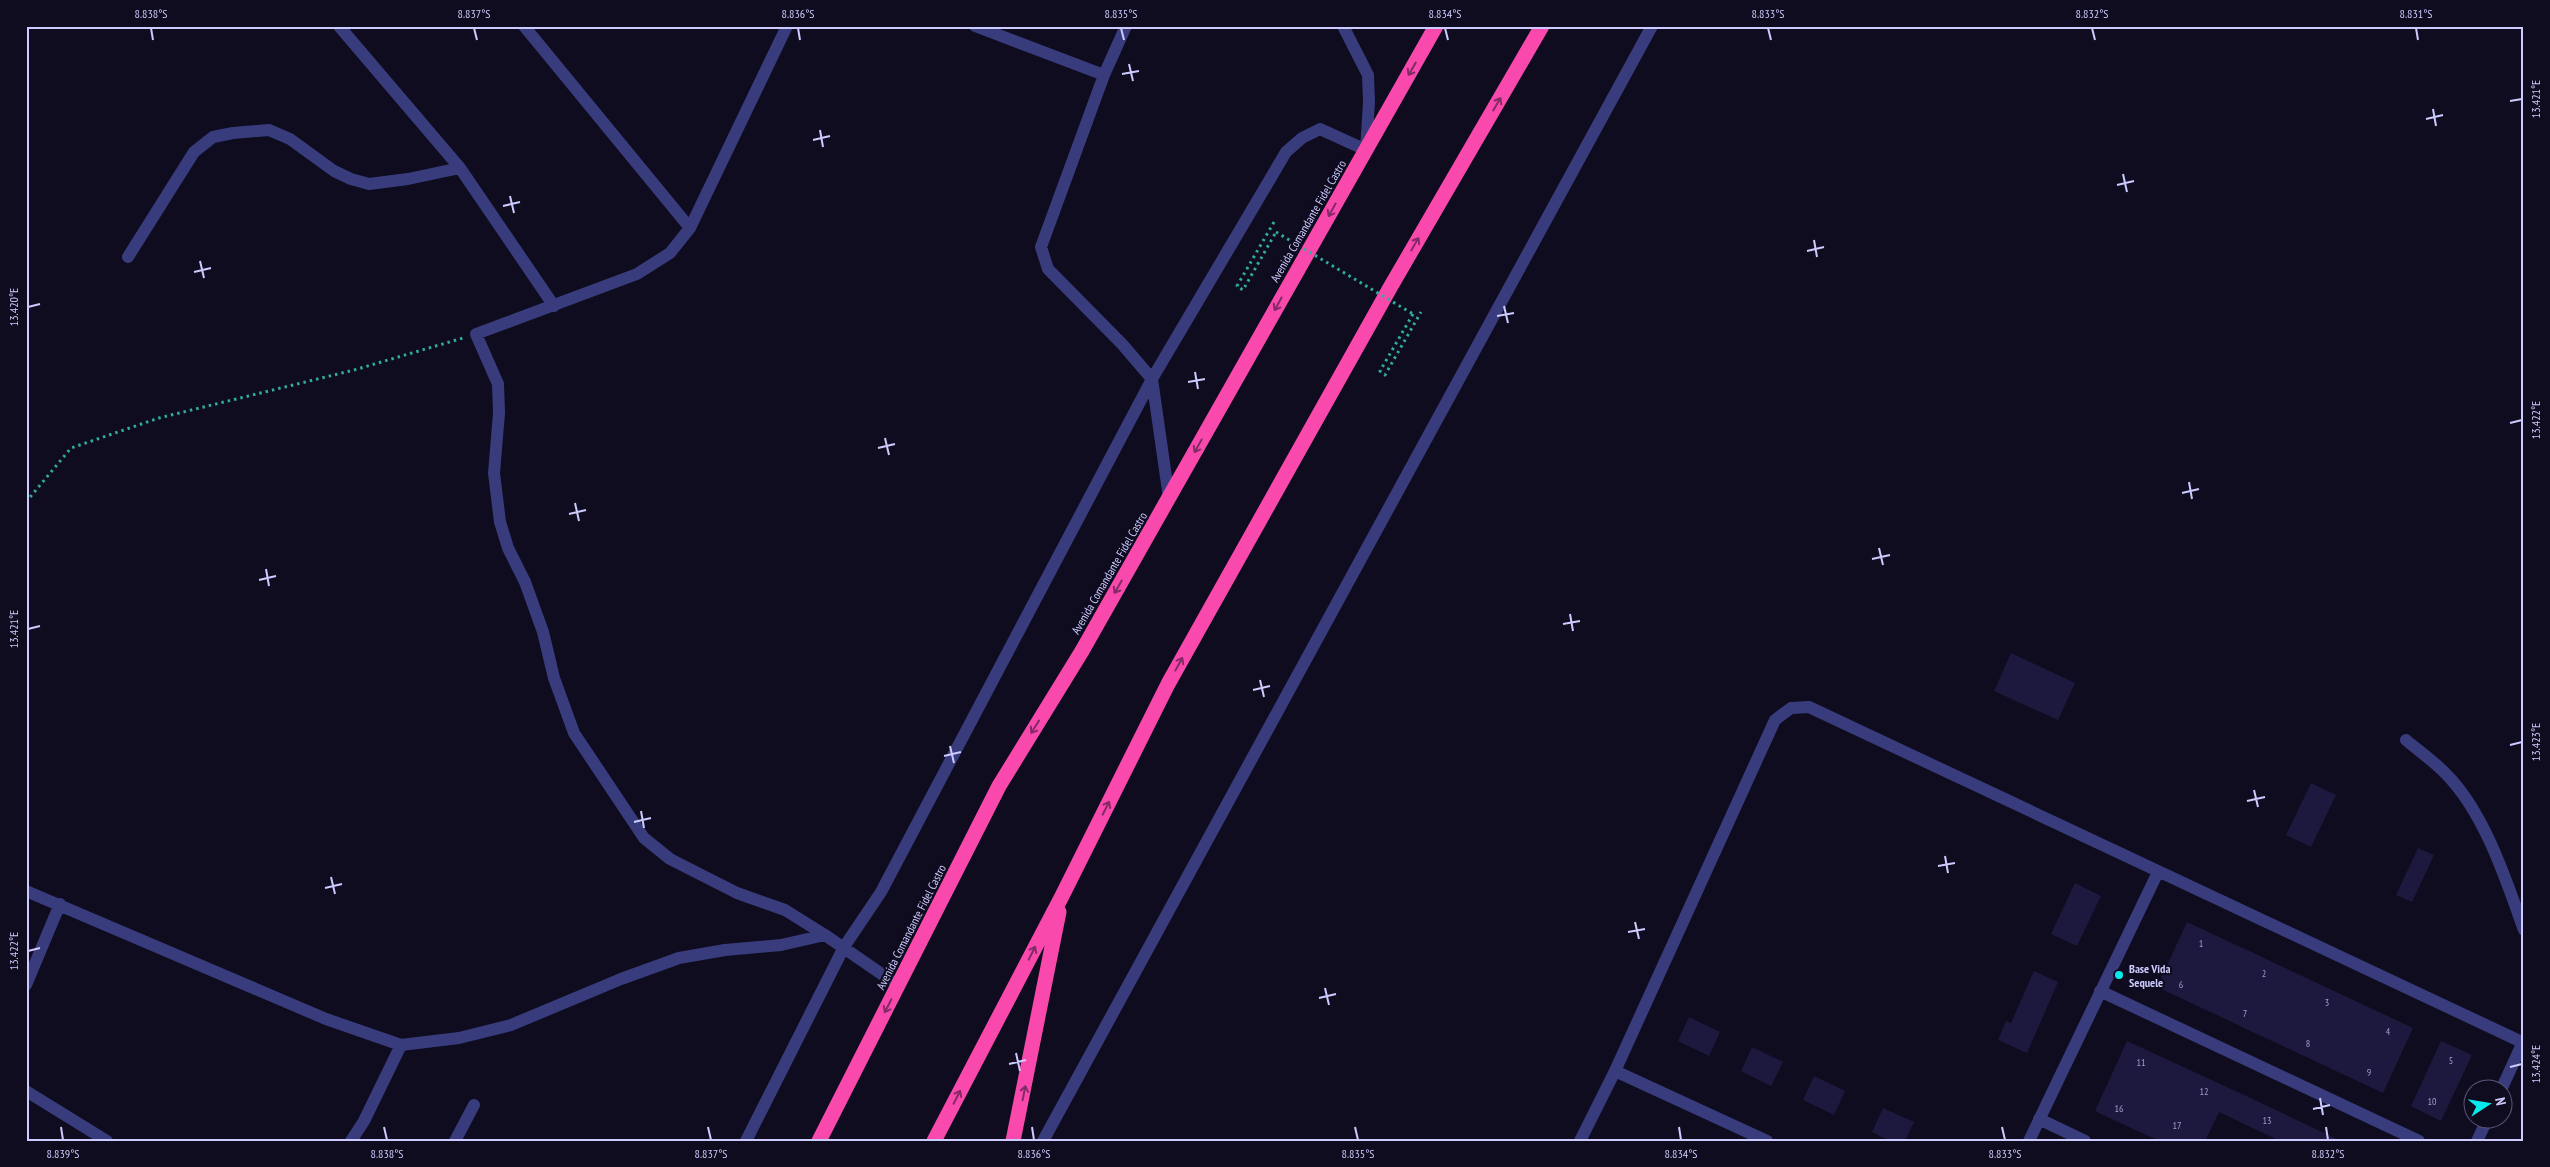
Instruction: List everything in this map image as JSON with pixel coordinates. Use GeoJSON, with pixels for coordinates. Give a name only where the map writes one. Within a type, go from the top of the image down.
{"type":"FeatureCollection","features":[{"type":"Feature","properties":{"kind":"highway","name":"Avenida Comandante Fidel Castro"},"geometry":{"type":"LineString","coordinates":[[819,1141],[999,786],[1082,650],[1436,26]]}},
{"type":"Feature","properties":{"kind":"highway"},"geometry":{"type":"LineString","coordinates":[[934,1141],[1062,896],[1168,684],[1390,286],[1542,26]]}},
{"type":"Feature","properties":{"kind":"highway"},"geometry":{"type":"LineString","coordinates":[[1013,1141],[1062,896]]}},
{"type":"Feature","properties":{"kind":"street"},"geometry":{"type":"LineString","coordinates":[[339,26],[460,168],[554,306]]}},
{"type":"Feature","properties":{"kind":"street"},"geometry":{"type":"LineString","coordinates":[[524,26],[690,228]]}},
{"type":"Feature","properties":{"kind":"street"},"geometry":{"type":"LineString","coordinates":[[787,26],[690,228],[670,254],[637,274],[476,334],[498,384],[499,413],[494,473],[500,522],[508,548],[526,582],[543,632],[554,678],[574,733],[644,838],[670,859],[737,893],[786,910],[844,947],[898,986]]}},
{"type":"Feature","properties":{"kind":"street"},"geometry":{"type":"LineString","coordinates":[[974,26],[1104,75]]}},
{"type":"Feature","properties":{"kind":"street"},"geometry":{"type":"LineString","coordinates":[[1126,26],[1104,75],[1041,247],[1048,269],[1122,344],[1152,380],[1169,498]]}},
{"type":"Feature","properties":{"kind":"street"},"geometry":{"type":"LineString","coordinates":[[746,1141],[844,947],[881,892],[1152,380],[1286,152],[1302,138],[1320,129],[1366,150],[1369,102],[1368,75],[1343,26]]}},
{"type":"Feature","properties":{"kind":"street"},"geometry":{"type":"LineString","coordinates":[[1043,1141],[1652,26]]}},
{"type":"Feature","properties":{"kind":"street"},"geometry":{"type":"LineString","coordinates":[[128,257],[194,152],[212,137],[269,130],[290,139],[334,171],[351,179],[369,184],[408,179],[460,168]]}},
{"type":"Feature","properties":{"kind":"street"},"geometry":{"type":"LineString","coordinates":[[1580,1141],[1615,1070],[1775,720],[1791,708],[1809,707],[2523,1043],[2506,1080]]}},
{"type":"Feature","properties":{"kind":"street"},"geometry":{"type":"LineString","coordinates":[[2406,740],[2448,775],[2471,806],[2503,873],[2524,930]]}},
{"type":"Feature","properties":{"kind":"street"},"geometry":{"type":"LineString","coordinates":[[2029,1141],[2158,872]]}},
{"type":"Feature","properties":{"kind":"street"},"geometry":{"type":"LineString","coordinates":[[26,891],[326,1020],[401,1046],[459,1038],[511,1025],[621,979],[679,958],[725,950],[781,945],[825,935]]}},
{"type":"Feature","properties":{"kind":"street"},"geometry":{"type":"LineString","coordinates":[[26,985],[60,904]]}},
{"type":"Feature","properties":{"kind":"street"},"geometry":{"type":"LineString","coordinates":[[2100,991],[2419,1141]]}},
{"type":"Feature","properties":{"kind":"street"},"geometry":{"type":"LineString","coordinates":[[351,1141],[364,1121],[401,1046]]}},
{"type":"Feature","properties":{"kind":"street"},"geometry":{"type":"LineString","coordinates":[[1615,1070],[1767,1141]]}},
{"type":"Feature","properties":{"kind":"street"},"geometry":{"type":"LineString","coordinates":[[26,1091],[107,1141]]}},
{"type":"Feature","properties":{"kind":"street"},"geometry":{"type":"LineString","coordinates":[[455,1141],[474,1105]]}},
{"type":"Feature","properties":{"kind":"street"},"geometry":{"type":"LineString","coordinates":[[2039,1119],[2085,1141]]}},
{"type":"Feature","properties":{"kind":"path"},"geometry":{"type":"LineString","coordinates":[[1274,222],[1236,286],[1244,290],[1276,232],[1413,314],[1380,371],[1385,375],[1421,312]]}},
{"type":"Feature","properties":{"kind":"path"},"geometry":{"type":"LineString","coordinates":[[26,502],[71,448],[158,418],[354,370],[476,334]]}},
{"type":"Feature","properties":{"kind":"building"},"geometry":{"type":"Polygon","coordinates":[[[2011,653],[2075,683],[2058,720],[1994,691],[2011,653]]]}},
{"type":"Feature","properties":{"kind":"building"},"geometry":{"type":"Polygon","coordinates":[[[2311,783],[2336,795],[2311,847],[2286,835],[2311,783]]]}},
{"type":"Feature","properties":{"kind":"building"},"geometry":{"type":"Polygon","coordinates":[[[2418,848],[2434,855],[2412,902],[2396,895],[2418,848]]]}},
{"type":"Feature","properties":{"kind":"building"},"geometry":{"type":"Polygon","coordinates":[[[2075,883],[2101,896],[2077,946],[2051,934],[2075,883]]]}},
{"type":"Feature","properties":{"kind":"building"},"geometry":{"type":"Polygon","coordinates":[[[2187,922],[2413,1028],[2383,1093],[2157,987],[2187,922]]]}},
{"type":"Feature","properties":{"kind":"building"},"geometry":{"type":"Polygon","coordinates":[[[2034,971],[2058,982],[2027,1053],[1998,1040],[2006,1021],[2011,1023],[2034,971]]]}},
{"type":"Feature","properties":{"kind":"building"},"geometry":{"type":"Polygon","coordinates":[[[1689,1017],[1720,1032],[1709,1056],[1678,1041],[1689,1017]]]}},
{"type":"Feature","properties":{"kind":"building"},"geometry":{"type":"Polygon","coordinates":[[[2127,1041],[2341,1141],[2280,1141],[2219,1112],[2205,1141],[2160,1141],[2133,1129],[2095,1111],[2127,1041]]]}},
{"type":"Feature","properties":{"kind":"building"},"geometry":{"type":"Polygon","coordinates":[[[2441,1041],[2472,1055],[2441,1121],[2411,1106],[2441,1041]]]}},
{"type":"Feature","properties":{"kind":"building"},"geometry":{"type":"Polygon","coordinates":[[[1752,1047],[1783,1062],[1771,1086],[1741,1071],[1752,1047]]]}},
{"type":"Feature","properties":{"kind":"building"},"geometry":{"type":"Polygon","coordinates":[[[1814,1076],[1845,1091],[1834,1115],[1803,1100],[1814,1076]]]}},
{"type":"Feature","properties":{"kind":"building"},"geometry":{"type":"Polygon","coordinates":[[[1883,1108],[1914,1122],[1905,1141],[1890,1141],[1872,1132],[1883,1108]]]}},
{"type":"Feature","properties":{"kind":"place","name":"Base Vida Sequele"},"geometry":{"type":"Point","coordinates":[2119,975]}}]}
